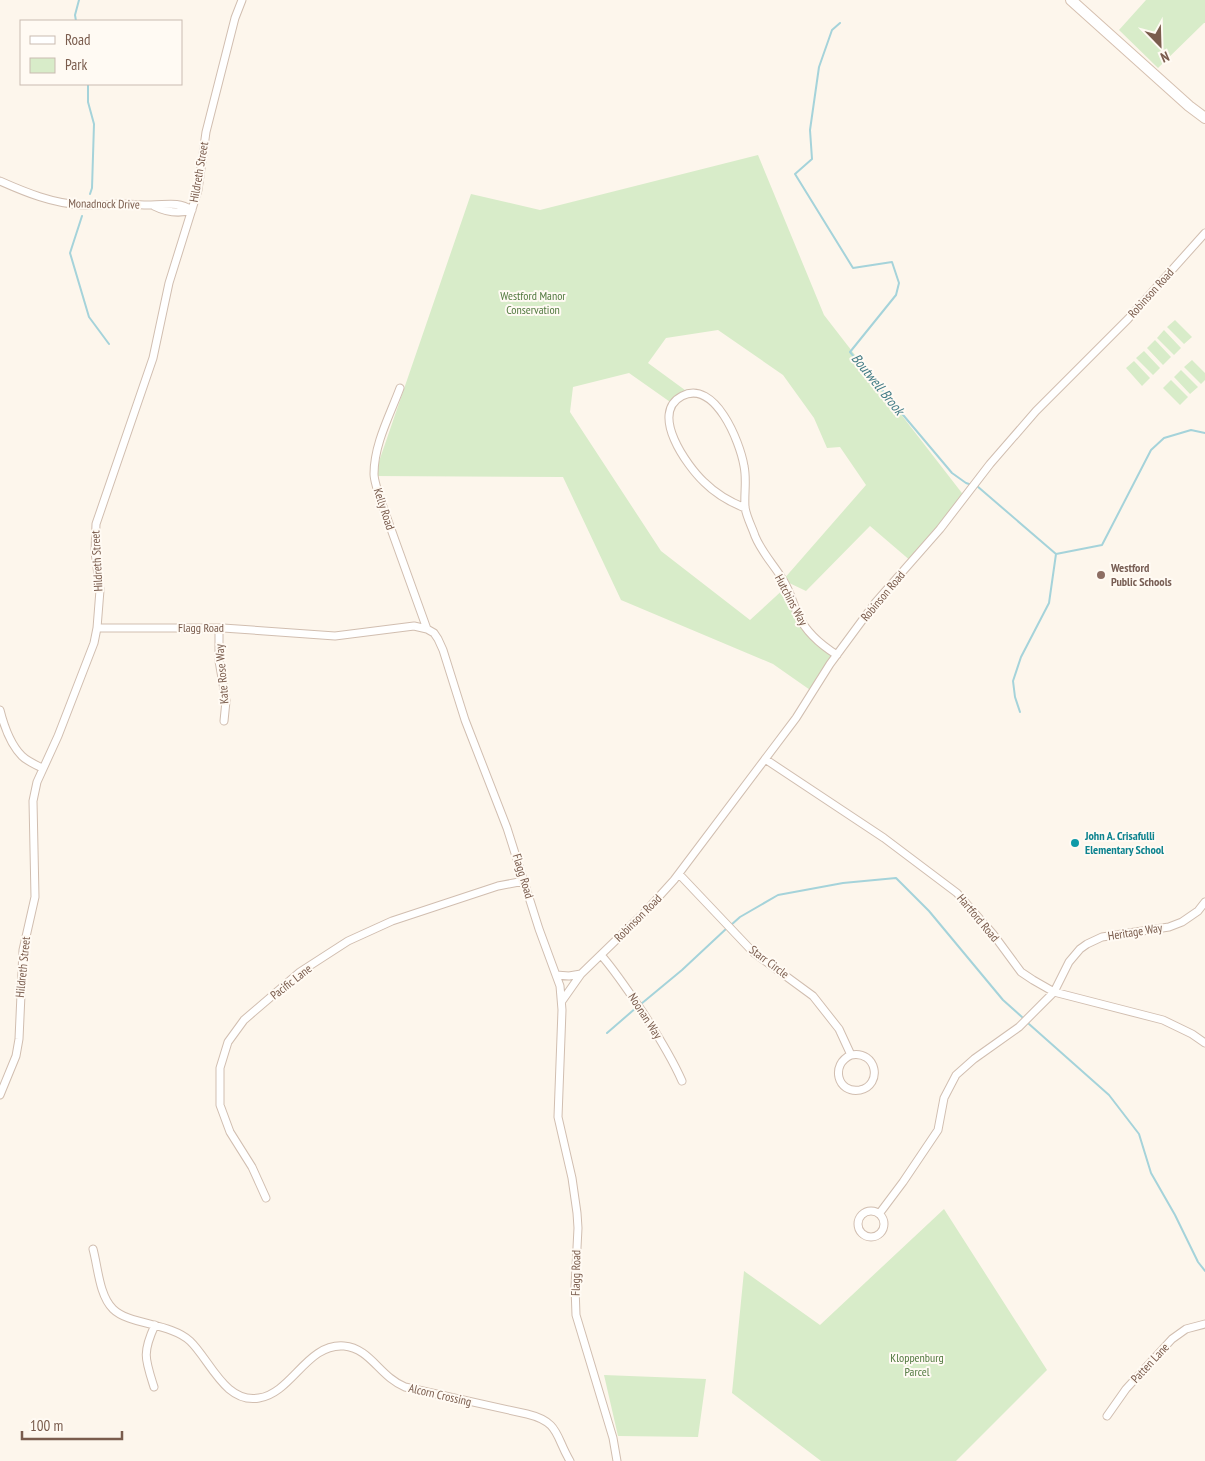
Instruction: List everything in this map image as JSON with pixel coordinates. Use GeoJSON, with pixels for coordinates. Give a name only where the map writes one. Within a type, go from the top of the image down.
{"type":"FeatureCollection","features":[{"type":"Feature","properties":{"kind":"main road"},"geometry":{"type":"LineString","coordinates":[[1071,0],[1189,106],[1205,118]]}},
{"type":"Feature","properties":{"kind":"street","name":"Hildreth Street"},"geometry":{"type":"LineString","coordinates":[[0,1095],[16,1056],[19,1039],[22,956],[35,897],[33,801],[37,782],[88,663],[97,628],[100,590],[95,552],[96,524],[100,508],[145,386],[169,283],[198,190],[206,132],[235,18],[242,0]]}},
{"type":"Feature","properties":{"kind":"street","name":"Monadnock Drive"},"geometry":{"type":"LineString","coordinates":[[0,182],[36,196],[65,204],[87,206],[162,204],[184,206],[192,210]]}},
{"type":"Feature","properties":{"kind":"street","name":"Robinson Road"},"geometry":{"type":"LineString","coordinates":[[562,1001],[580,974],[652,906],[678,874],[796,718],[875,603],[924,549],[990,464],[1018,432],[1128,319],[1205,233]]}},
{"type":"Feature","properties":{"kind":"street","name":"Kelly Road"},"geometry":{"type":"LineString","coordinates":[[400,388],[384,428],[374,463],[374,476],[378,493],[427,629]]}},
{"type":"Feature","properties":{"kind":"street","name":"Hutchins Way"},"geometry":{"type":"LineString","coordinates":[[745,508],[726,499],[709,487],[684,458],[672,434],[668,417],[673,404],[680,397],[689,393],[704,396],[712,401],[727,419],[738,441],[745,467],[745,508],[759,544],[787,586],[802,622],[816,640],[837,656]]}},
{"type":"Feature","properties":{"kind":"street","name":"Flagg Road"},"geometry":{"type":"LineString","coordinates":[[97,628],[219,628],[322,636],[348,635],[414,626],[434,633],[443,650],[465,720],[507,828],[539,929],[556,975],[562,1001],[558,1117],[572,1178],[577,1214],[576,1315],[613,1438],[617,1461]]}},
{"type":"Feature","properties":{"kind":"street","name":"Kate Rose Way"},"geometry":{"type":"LineString","coordinates":[[219,628],[219,661],[226,701],[224,721]]}},
{"type":"Feature","properties":{"kind":"street"},"geometry":{"type":"LineString","coordinates":[[0,710],[14,746],[23,757],[42,768]]}},
{"type":"Feature","properties":{"kind":"street","name":"Hartford Road"},"geometry":{"type":"LineString","coordinates":[[765,759],[862,823],[942,880],[968,904],[1021,972],[1054,992],[1163,1020],[1192,1034],[1205,1043]]}},
{"type":"Feature","properties":{"kind":"street","name":"Starr Circle"},"geometry":{"type":"LineString","coordinates":[[678,874],[753,952],[813,996],[839,1029],[851,1055]]}},
{"type":"Feature","properties":{"kind":"street","name":"Pacific Lane"},"geometry":{"type":"LineString","coordinates":[[266,1198],[252,1167],[230,1132],[220,1105],[220,1068],[228,1042],[244,1020],[300,972],[348,941],[401,918],[498,886],[524,881]]}},
{"type":"Feature","properties":{"kind":"street","name":"Heritage Way"},"geometry":{"type":"LineString","coordinates":[[879,1214],[938,1130],[944,1098],[956,1075],[974,1059],[1019,1027],[1054,992],[1069,962],[1087,944],[1110,935],[1176,925],[1193,915],[1205,902]]}},
{"type":"Feature","properties":{"kind":"street","name":"Noonan Way"},"geometry":{"type":"LineString","coordinates":[[601,955],[617,973],[636,1002],[673,1062],[682,1082]]}},
{"type":"Feature","properties":{"kind":"street"},"geometry":{"type":"LineString","coordinates":[[556,975],[569,976],[580,974]]}},
{"type":"Feature","properties":{"kind":"street"},"geometry":{"type":"LineString","coordinates":[[858,1054],[866,1057],[874,1069],[871,1083],[862,1089],[854,1090],[847,1088],[838,1076],[842,1062],[851,1055],[858,1054]]}},
{"type":"Feature","properties":{"kind":"street","name":"Alcorn Crossing"},"geometry":{"type":"LineString","coordinates":[[93,1249],[103,1289],[110,1306],[120,1314],[181,1334],[190,1341],[224,1384],[234,1393],[256,1399],[268,1395],[322,1351],[337,1346],[349,1347],[362,1352],[388,1378],[405,1387],[544,1419],[555,1429],[570,1461]]}},
{"type":"Feature","properties":{"kind":"street","name":"Patten Lane"},"geometry":{"type":"LineString","coordinates":[[1107,1416],[1126,1389],[1172,1339],[1186,1329],[1205,1324]]}},
{"type":"Feature","properties":{"kind":"street"},"geometry":{"type":"LineString","coordinates":[[154,1387],[147,1367],[145,1350],[155,1325]]}},
{"type":"Feature","properties":{"kind":"green space"},"geometry":{"type":"Polygon","coordinates":[[[1146,0],[1205,0],[1205,23],[1158,68],[1119,30],[1146,0]]]}},
{"type":"Feature","properties":{"kind":"green space","name":"Westford Manor Conservation"},"geometry":{"type":"Polygon","coordinates":[[[758,155],[824,315],[965,497],[912,562],[870,526],[806,591],[783,580],[866,485],[840,447],[827,448],[814,418],[783,375],[718,330],[666,338],[648,363],[689,393],[673,404],[629,373],[573,387],[570,412],[661,551],[750,620],[787,586],[809,631],[837,655],[813,692],[773,664],[621,600],[563,477],[374,476],[471,194],[540,210],[758,155]]]}},
{"type":"Feature","properties":{"kind":"green space"},"geometry":{"type":"Polygon","coordinates":[[[1175,320],[1192,337],[1184,344],[1167,327],[1175,320]]]}},
{"type":"Feature","properties":{"kind":"green space"},"geometry":{"type":"Polygon","coordinates":[[[1164,330],[1181,348],[1174,355],[1157,338],[1164,330]]]}},
{"type":"Feature","properties":{"kind":"green space"},"geometry":{"type":"Polygon","coordinates":[[[1155,340],[1171,357],[1163,365],[1147,348],[1155,340]]]}},
{"type":"Feature","properties":{"kind":"green space"},"geometry":{"type":"Polygon","coordinates":[[[1144,351],[1160,368],[1153,375],[1136,358],[1144,351]]]}},
{"type":"Feature","properties":{"kind":"green space"},"geometry":{"type":"Polygon","coordinates":[[[1192,360],[1205,373],[1205,380],[1201,384],[1184,367],[1192,360]]]}},
{"type":"Feature","properties":{"kind":"green space"},"geometry":{"type":"Polygon","coordinates":[[[1134,361],[1150,378],[1142,386],[1126,368],[1134,361]]]}},
{"type":"Feature","properties":{"kind":"green space"},"geometry":{"type":"Polygon","coordinates":[[[1181,370],[1198,387],[1190,394],[1174,377],[1181,370]]]}},
{"type":"Feature","properties":{"kind":"green space"},"geometry":{"type":"Polygon","coordinates":[[[1171,380],[1188,397],[1180,405],[1163,388],[1171,380]]]}},
{"type":"Feature","properties":{"kind":"green space","name":"Kloppenburg Parcel"},"geometry":{"type":"Polygon","coordinates":[[[944,1209],[1047,1370],[956,1461],[821,1461],[732,1393],[744,1271],[820,1325],[944,1209]]]}},
{"type":"Feature","properties":{"kind":"green space"},"geometry":{"type":"Polygon","coordinates":[[[604,1375],[706,1379],[698,1437],[618,1436],[604,1375]]]}},
{"type":"Feature","properties":{"kind":"waterway"},"geometry":{"type":"LineString","coordinates":[[76,20],[75,15],[79,0]]}},
{"type":"Feature","properties":{"kind":"waterway","name":"Boutwell Brook"},"geometry":{"type":"LineString","coordinates":[[840,23],[832,30],[819,67],[810,130],[812,159],[795,174],[853,268],[892,262],[899,283],[896,295],[850,352],[952,473],[972,485]]}},
{"type":"Feature","properties":{"kind":"waterway"},"geometry":{"type":"LineString","coordinates":[[88,85],[88,102],[94,124],[92,188],[90,194]]}},
{"type":"Feature","properties":{"kind":"waterway"},"geometry":{"type":"LineString","coordinates":[[82,216],[70,253],[89,317],[109,344]]}},
{"type":"Feature","properties":{"kind":"waterway","name":"Boutwell Brook"},"geometry":{"type":"LineString","coordinates":[[977,486],[1056,554],[1102,545],[1151,450],[1164,438],[1191,430],[1205,433]]}},
{"type":"Feature","properties":{"kind":"waterway"},"geometry":{"type":"LineString","coordinates":[[1020,712],[1015,697],[1013,681],[1021,657],[1049,603],[1056,554]]}},
{"type":"Feature","properties":{"kind":"waterway"},"geometry":{"type":"LineString","coordinates":[[731,925],[740,917],[778,895],[843,883],[896,878],[929,911],[1003,1000],[1022,1017]]}},
{"type":"Feature","properties":{"kind":"waterway"},"geometry":{"type":"LineString","coordinates":[[641,1004],[682,970],[727,928]]}},
{"type":"Feature","properties":{"kind":"waterway"},"geometry":{"type":"LineString","coordinates":[[607,1033],[637,1007]]}},
{"type":"Feature","properties":{"kind":"waterway"},"geometry":{"type":"LineString","coordinates":[[1029,1024],[1109,1095],[1139,1134],[1151,1173],[1175,1215],[1198,1262],[1205,1271]]}},
{"type":"Feature","properties":{"kind":"place","name":"Westford Public Schools"},"geometry":{"type":"Point","coordinates":[1101,575]}},
{"type":"Feature","properties":{"kind":"place","name":"John A. Crisafulli Elementary School"},"geometry":{"type":"Point","coordinates":[1075,843]}}]}
